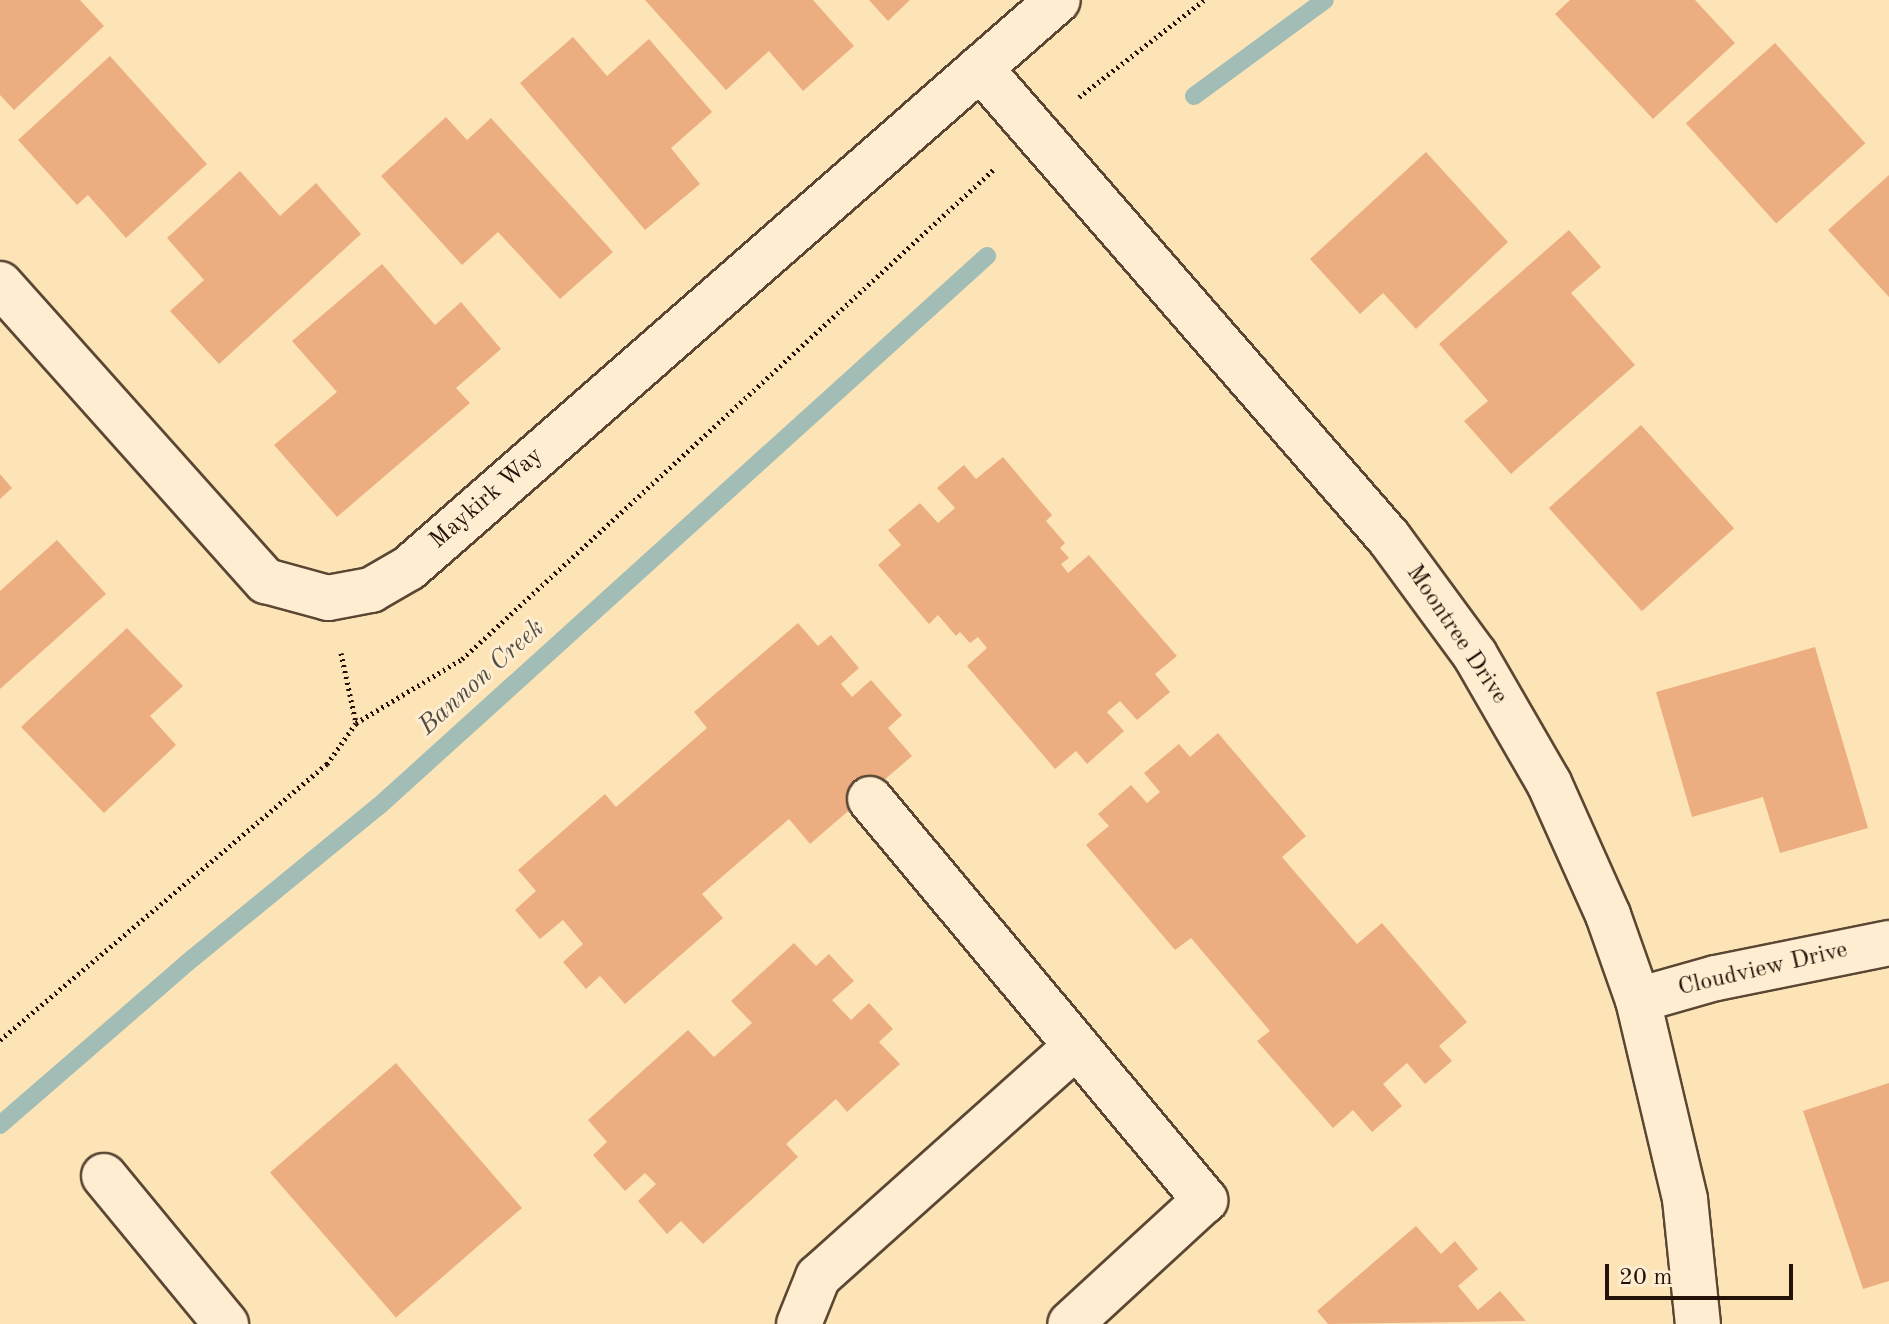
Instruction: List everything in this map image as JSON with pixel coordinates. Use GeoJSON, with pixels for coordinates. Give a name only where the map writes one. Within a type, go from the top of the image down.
{"type":"FeatureCollection","features":[{"type":"Feature","properties":{"kind":"street","name":"Maykirk Way"},"geometry":{"type":"LineString","coordinates":[[0,284],[245,562],[266,581],[290,591],[328,598],[371,590],[409,568],[1058,0]]}},
{"type":"Feature","properties":{"kind":"street","name":"Moontree Drive"},"geometry":{"type":"LineString","coordinates":[[980,68],[1389,538],[1475,655],[1549,783],[1608,915],[1638,1000],[1685,1199],[1698,1324]]}},
{"type":"Feature","properties":{"kind":"street"},"geometry":{"type":"LineString","coordinates":[[870,799],[1205,1200],[1070,1324]]}},
{"type":"Feature","properties":{"kind":"street","name":"Cloudview Drive"},"geometry":{"type":"LineString","coordinates":[[1638,1000],[1716,978],[1889,943]]}},
{"type":"Feature","properties":{"kind":"street"},"geometry":{"type":"LineString","coordinates":[[799,1324],[818,1277],[1076,1046]]}},
{"type":"Feature","properties":{"kind":"street"},"geometry":{"type":"LineString","coordinates":[[104,1176],[226,1324]]}},
{"type":"Feature","properties":{"kind":"path"},"geometry":{"type":"LineString","coordinates":[[0,1040],[327,764],[356,723],[462,659],[1034,130],[1204,0]]}},
{"type":"Feature","properties":{"kind":"path"},"geometry":{"type":"LineString","coordinates":[[328,598],[356,723]]}},
{"type":"Feature","properties":{"kind":"building"},"geometry":{"type":"Polygon","coordinates":[[[0,0],[80,0],[104,26],[14,110],[0,95],[0,0]]]}},
{"type":"Feature","properties":{"kind":"building"},"geometry":{"type":"Polygon","coordinates":[[[645,0],[813,0],[854,46],[803,91],[769,51],[726,90],[645,0]]]}},
{"type":"Feature","properties":{"kind":"building"},"geometry":{"type":"Polygon","coordinates":[[[869,0],[910,0],[888,21],[869,0]]]}},
{"type":"Feature","properties":{"kind":"building"},"geometry":{"type":"Polygon","coordinates":[[[1570,0],[1695,0],[1735,43],[1653,119],[1555,14],[1570,0]]]}},
{"type":"Feature","properties":{"kind":"building"},"geometry":{"type":"Polygon","coordinates":[[[573,37],[607,76],[649,39],[712,112],[671,148],[700,184],[645,230],[520,83],[573,37]]]}},
{"type":"Feature","properties":{"kind":"building"},"geometry":{"type":"Polygon","coordinates":[[[1775,43],[1865,143],[1776,224],[1686,123],[1775,43]]]}},
{"type":"Feature","properties":{"kind":"building"},"geometry":{"type":"Polygon","coordinates":[[[110,56],[207,164],[126,238],[88,195],[77,205],[18,140],[110,56]]]}},
{"type":"Feature","properties":{"kind":"building"},"geometry":{"type":"Polygon","coordinates":[[[446,117],[467,140],[491,118],[613,252],[560,299],[498,232],[462,265],[381,176],[446,117]]]}},
{"type":"Feature","properties":{"kind":"building"},"geometry":{"type":"Polygon","coordinates":[[[1426,152],[1508,242],[1416,329],[1383,293],[1360,314],[1310,259],[1426,152]]]}},
{"type":"Feature","properties":{"kind":"building"},"geometry":{"type":"Polygon","coordinates":[[[240,171],[280,216],[316,183],[361,234],[219,364],[170,311],[204,280],[167,238],[240,171]]]}},
{"type":"Feature","properties":{"kind":"building"},"geometry":{"type":"Polygon","coordinates":[[[1889,175],[1889,297],[1828,230],[1889,175]]]}},
{"type":"Feature","properties":{"kind":"building"},"geometry":{"type":"Polygon","coordinates":[[[1569,230],[1601,267],[1571,293],[1635,365],[1511,474],[1464,421],[1488,401],[1439,344],[1569,230]]]}},
{"type":"Feature","properties":{"kind":"building"},"geometry":{"type":"Polygon","coordinates":[[[382,264],[435,325],[461,302],[501,349],[456,388],[470,403],[337,517],[274,445],[337,392],[292,341],[382,264]]]}},
{"type":"Feature","properties":{"kind":"building"},"geometry":{"type":"Polygon","coordinates":[[[1641,425],[1734,528],[1642,611],[1549,508],[1641,425]]]}},
{"type":"Feature","properties":{"kind":"building"},"geometry":{"type":"Polygon","coordinates":[[[1003,457],[1052,515],[1046,521],[1065,543],[1060,548],[1069,558],[1061,564],[1068,573],[1089,555],[1177,656],[1155,674],[1170,692],[1137,720],[1120,701],[1107,712],[1124,731],[1087,764],[1076,751],[1055,769],[967,666],[987,648],[978,637],[970,643],[960,632],[956,636],[938,615],[929,624],[878,565],[901,545],[888,530],[920,503],[938,523],[955,508],[937,488],[964,465],[976,479],[1003,457]]]}},
{"type":"Feature","properties":{"kind":"building"},"geometry":{"type":"Polygon","coordinates":[[[0,474],[12,488],[0,499],[0,474]]]}},
{"type":"Feature","properties":{"kind":"building"},"geometry":{"type":"Polygon","coordinates":[[[57,540],[106,594],[0,689],[0,591],[57,540]]]}},
{"type":"Feature","properties":{"kind":"building"},"geometry":{"type":"Polygon","coordinates":[[[798,623],[818,646],[831,635],[859,668],[841,684],[852,697],[871,680],[902,715],[888,728],[912,756],[810,844],[789,819],[702,894],[723,918],[625,1004],[600,976],[586,989],[563,962],[583,944],[563,920],[540,939],[515,910],[536,891],[518,870],[605,794],[616,807],[707,728],[694,712],[798,623]]]}},
{"type":"Feature","properties":{"kind":"building"},"geometry":{"type":"Polygon","coordinates":[[[127,628],[183,686],[150,716],[176,745],[104,813],[21,727],[127,628]]]}},
{"type":"Feature","properties":{"kind":"building"},"geometry":{"type":"Polygon","coordinates":[[[1815,647],[1868,828],[1780,853],[1763,797],[1692,817],[1656,692],[1815,647]]]}},
{"type":"Feature","properties":{"kind":"building"},"geometry":{"type":"Polygon","coordinates":[[[1218,733],[1306,836],[1282,857],[1357,944],[1382,923],[1467,1022],[1439,1046],[1452,1061],[1425,1084],[1407,1063],[1383,1084],[1402,1106],[1372,1132],[1353,1110],[1333,1128],[1257,1041],[1270,1031],[1191,938],[1175,950],[1086,845],[1109,826],[1098,814],[1131,785],[1147,803],[1160,792],[1144,773],[1179,744],[1190,757],[1218,733]]]}},
{"type":"Feature","properties":{"kind":"building"},"geometry":{"type":"Polygon","coordinates":[[[794,943],[816,966],[829,954],[854,981],[832,1000],[851,1020],[869,1003],[893,1029],[879,1042],[900,1064],[847,1112],[836,1099],[786,1144],[798,1157],[703,1244],[681,1221],[667,1234],[638,1201],[656,1184],[645,1173],[625,1191],[593,1155],[607,1142],[588,1120],[688,1030],[714,1057],[752,1023],[731,1001],[794,943]]]}},
{"type":"Feature","properties":{"kind":"building"},"geometry":{"type":"Polygon","coordinates":[[[396,1063],[522,1208],[396,1317],[270,1173],[396,1063]]]}},
{"type":"Feature","properties":{"kind":"building"},"geometry":{"type":"Polygon","coordinates":[[[1889,1083],[1889,1281],[1863,1289],[1803,1111],[1889,1083]]]}},
{"type":"Feature","properties":{"kind":"building"},"geometry":{"type":"Polygon","coordinates":[[[1416,1226],[1441,1254],[1455,1241],[1478,1269],[1458,1286],[1478,1310],[1500,1291],[1526,1321],[1328,1324],[1317,1311],[1416,1226]]]}},
{"type":"Feature","properties":{"kind":"waterway","name":"Bannon Creek"},"geometry":{"type":"LineString","coordinates":[[1194,96],[1325,0]]}},
{"type":"Feature","properties":{"kind":"waterway","name":"Bannon Creek"},"geometry":{"type":"LineString","coordinates":[[0,1125],[193,958],[379,806],[987,256]]}}]}
